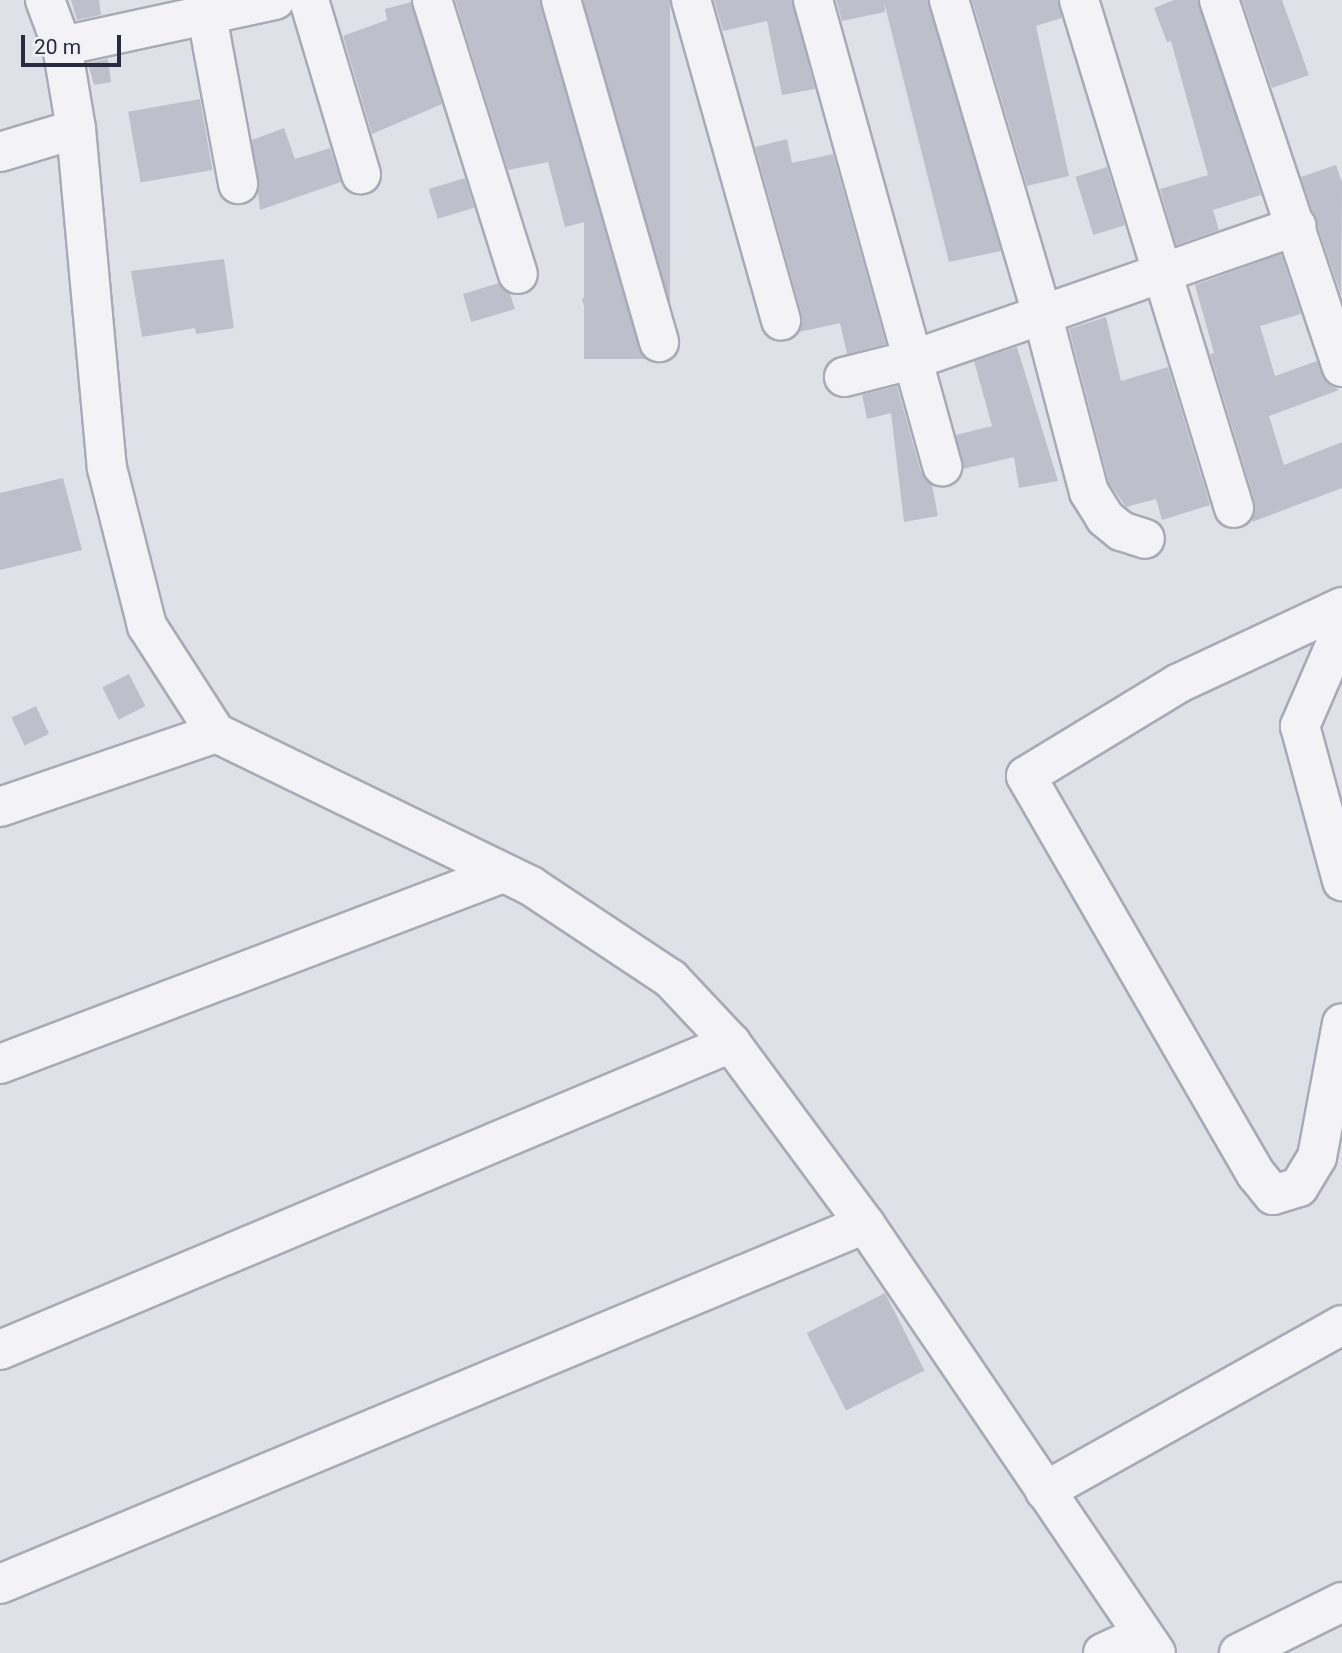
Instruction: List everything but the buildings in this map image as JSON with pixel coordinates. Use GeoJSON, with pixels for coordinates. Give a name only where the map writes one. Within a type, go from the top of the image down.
{"type":"FeatureCollection","features":[{"type":"Feature","properties":{"kind":"street"},"geometry":{"type":"LineString","coordinates":[[45,0],[62,46],[76,129],[107,468],[146,626],[216,733],[531,886],[671,979],[731,1043],[865,1224],[1149,1644],[1103,1653]]}},
{"type":"Feature","properties":{"kind":"street"},"geometry":{"type":"LineString","coordinates":[[62,46],[275,0]]}},
{"type":"Feature","properties":{"kind":"street"},"geometry":{"type":"LineString","coordinates":[[309,0],[361,174]]}},
{"type":"Feature","properties":{"kind":"street"},"geometry":{"type":"LineString","coordinates":[[432,0],[517,274]]}},
{"type":"Feature","properties":{"kind":"street"},"geometry":{"type":"LineString","coordinates":[[561,0],[659,342]]}},
{"type":"Feature","properties":{"kind":"street"},"geometry":{"type":"LineString","coordinates":[[691,0],[780,321]]}},
{"type":"Feature","properties":{"kind":"street"},"geometry":{"type":"LineString","coordinates":[[813,0],[915,359],[942,466]]}},
{"type":"Feature","properties":{"kind":"street"},"geometry":{"type":"LineString","coordinates":[[949,0],[1042,313],[1089,492],[1105,518],[1121,531],[1145,539]]}},
{"type":"Feature","properties":{"kind":"street"},"geometry":{"type":"LineString","coordinates":[[1079,0],[1234,508]]}},
{"type":"Feature","properties":{"kind":"street"},"geometry":{"type":"LineString","coordinates":[[1219,0],[1342,367]]}},
{"type":"Feature","properties":{"kind":"street"},"geometry":{"type":"LineString","coordinates":[[207,16],[238,184]]}},
{"type":"Feature","properties":{"kind":"street"},"geometry":{"type":"LineString","coordinates":[[0,152],[76,129]]}},
{"type":"Feature","properties":{"kind":"street"},"geometry":{"type":"LineString","coordinates":[[844,377],[915,359],[1296,226]]}},
{"type":"Feature","properties":{"kind":"street"},"geometry":{"type":"LineString","coordinates":[[1342,607],[1179,683],[1026,776],[1256,1174],[1273,1195],[1298,1187],[1317,1157],[1342,1023]]}},
{"type":"Feature","properties":{"kind":"street"},"geometry":{"type":"LineString","coordinates":[[1342,629],[1300,726],[1342,881]]}},
{"type":"Feature","properties":{"kind":"street"},"geometry":{"type":"LineString","coordinates":[[0,807],[216,733]]}},
{"type":"Feature","properties":{"kind":"street"},"geometry":{"type":"LineString","coordinates":[[0,1064],[503,873]]}},
{"type":"Feature","properties":{"kind":"street"},"geometry":{"type":"LineString","coordinates":[[0,1350],[731,1043]]}},
{"type":"Feature","properties":{"kind":"street"},"geometry":{"type":"LineString","coordinates":[[0,1584],[865,1224]]}},
{"type":"Feature","properties":{"kind":"street"},"geometry":{"type":"LineString","coordinates":[[1045,1491],[1342,1325]]}},
{"type":"Feature","properties":{"kind":"street"},"geometry":{"type":"LineString","coordinates":[[1239,1653],[1342,1601]]}}]}
